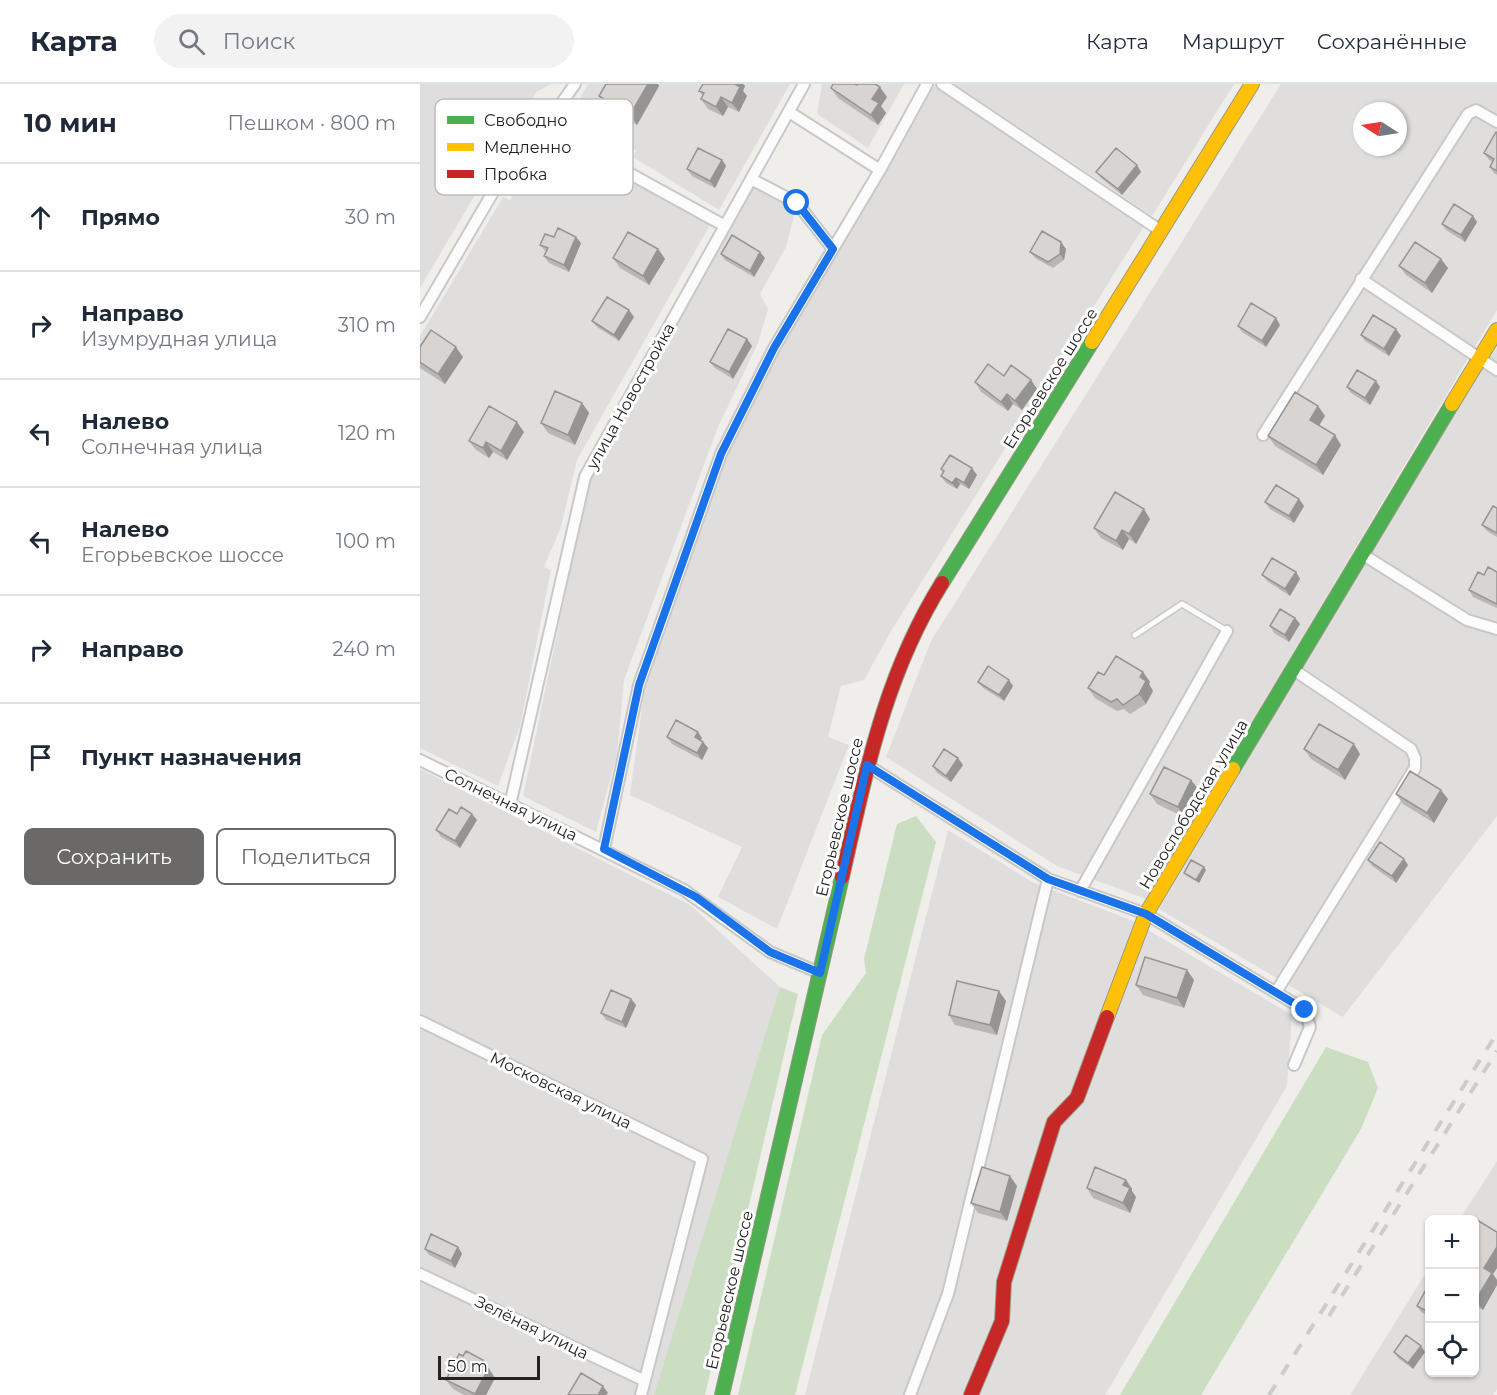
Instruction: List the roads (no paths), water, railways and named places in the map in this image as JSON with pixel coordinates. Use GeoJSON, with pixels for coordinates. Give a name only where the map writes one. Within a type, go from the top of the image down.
{"type":"FeatureCollection","features":[{"type":"Feature","properties":{"kind":"main road","name":"Егорьевское шоссе"},"geometry":{"type":"LineString","coordinates":[[722,1395],[876,726],[891,685],[933,597],[1252,84]]}},
{"type":"Feature","properties":{"kind":"main road","name":"Новослободская улица"},"geometry":{"type":"LineString","coordinates":[[971,1395],[1002,1321],[1004,1282],[1054,1122],[1077,1098],[1146,914],[1497,330]]}},
{"type":"Feature","properties":{"kind":"street"},"geometry":{"type":"LineString","coordinates":[[565,99],[575,84]]}},
{"type":"Feature","properties":{"kind":"street","name":"улица Новостройка"},"geometry":{"type":"LineString","coordinates":[[510,805],[585,477],[804,84]]}},
{"type":"Feature","properties":{"kind":"street"},"geometry":{"type":"LineString","coordinates":[[604,849],[639,685],[721,454],[774,348],[880,170],[927,84]]}},
{"type":"Feature","properties":{"kind":"street"},"geometry":{"type":"LineString","coordinates":[[942,84],[1161,231]]}},
{"type":"Feature","properties":{"kind":"street"},"geometry":{"type":"LineString","coordinates":[[1263,435],[1468,114],[1476,110],[1497,122]]}},
{"type":"Feature","properties":{"kind":"street"},"geometry":{"type":"LineString","coordinates":[[789,112],[880,170]]}},
{"type":"Feature","properties":{"kind":"street"},"geometry":{"type":"LineString","coordinates":[[633,175],[725,226]]}},
{"type":"Feature","properties":{"kind":"street"},"geometry":{"type":"LineString","coordinates":[[751,178],[797,203],[833,249]]}},
{"type":"Feature","properties":{"kind":"street"},"geometry":{"type":"LineString","coordinates":[[420,317],[491,195]]}},
{"type":"Feature","properties":{"kind":"street"},"geometry":{"type":"LineString","coordinates":[[1361,279],[1497,370]]}},
{"type":"Feature","properties":{"kind":"street"},"geometry":{"type":"LineString","coordinates":[[1362,554],[1467,620],[1497,628]]}},
{"type":"Feature","properties":{"kind":"street"},"geometry":{"type":"LineString","coordinates":[[1080,891],[1227,631]]}},
{"type":"Feature","properties":{"kind":"street"},"geometry":{"type":"LineString","coordinates":[[1276,992],[1415,768],[1415,758],[1411,749],[1294,670]]}},
{"type":"Feature","properties":{"kind":"street","name":"Солнечная улица"},"geometry":{"type":"LineString","coordinates":[[420,760],[604,849],[696,897],[770,952],[820,973]]}},
{"type":"Feature","properties":{"kind":"street"},"geometry":{"type":"LineString","coordinates":[[867,765],[1048,879],[1146,914],[1305,1010],[1310,1027],[1294,1065]]}},
{"type":"Feature","properties":{"kind":"street"},"geometry":{"type":"LineString","coordinates":[[910,1395],[948,1294],[1048,879]]}},
{"type":"Feature","properties":{"kind":"street","name":"Московская улица"},"geometry":{"type":"LineString","coordinates":[[420,1021],[702,1159],[643,1380]]}},
{"type":"Feature","properties":{"kind":"street","name":"Зелёная улица"},"geometry":{"type":"LineString","coordinates":[[420,1274],[643,1380]]}},
{"type":"Feature","properties":{"kind":"street"},"geometry":{"type":"LineString","coordinates":[[640,1395],[643,1380]]}},
{"type":"Feature","properties":{"kind":"lane"},"geometry":{"type":"LineString","coordinates":[[1135,635],[1182,603],[1227,631]]}},
{"type":"Feature","properties":{"kind":"railway"},"geometry":{"type":"LineString","coordinates":[[1269,1395],[1497,1033]]}},
{"type":"Feature","properties":{"kind":"railway"},"geometry":{"type":"LineString","coordinates":[[1329,1316],[1497,1051]]}}]}
